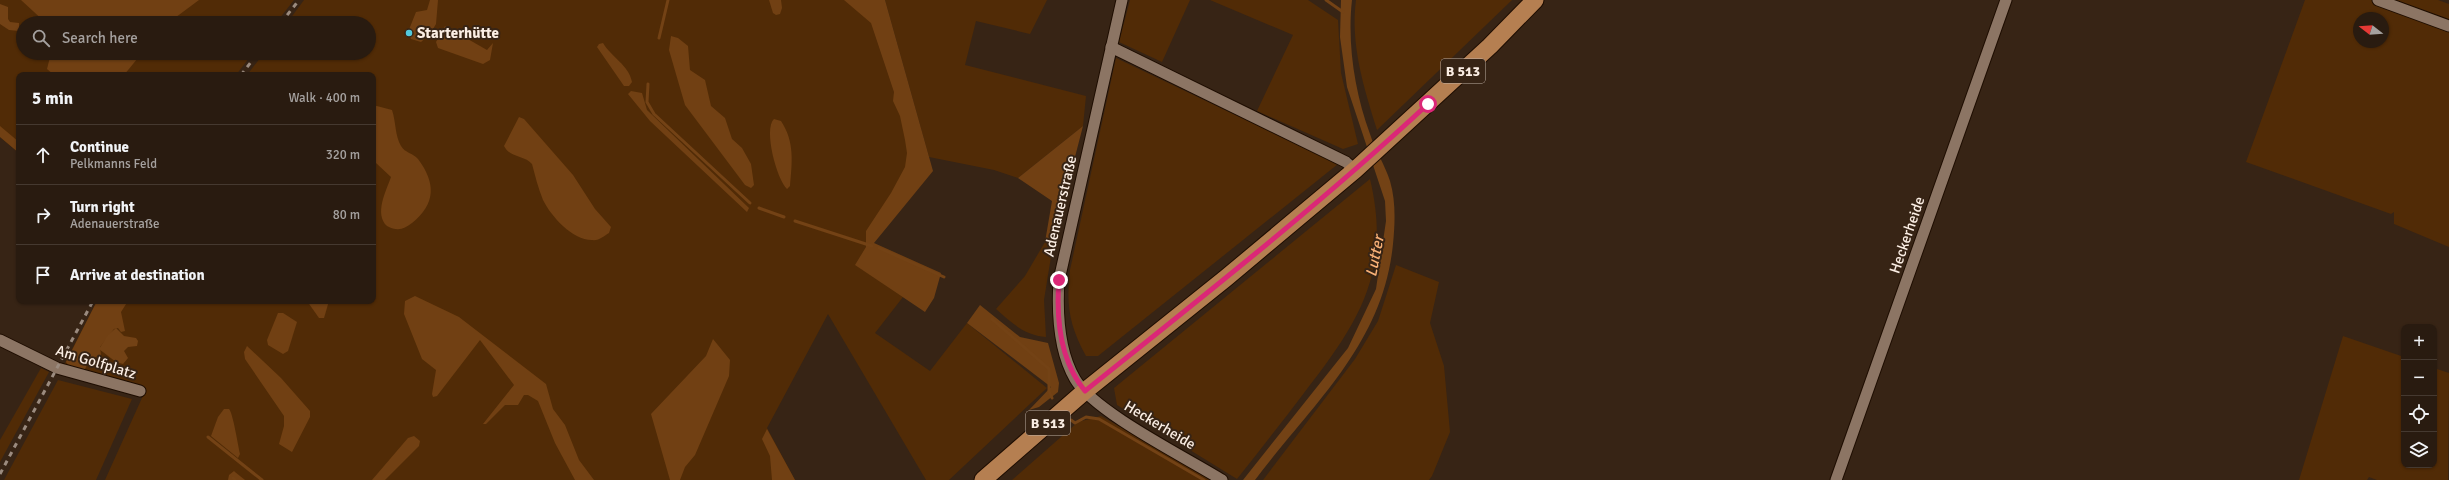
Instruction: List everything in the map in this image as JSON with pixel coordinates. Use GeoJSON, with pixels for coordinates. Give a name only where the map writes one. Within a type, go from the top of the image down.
{"type":"FeatureCollection","features":[{"type":"Feature","properties":{"kind":"main road","name":"B 513"},"geometry":{"type":"LineString","coordinates":[[984,480],[1085,391],[1226,278],[1359,167],[1536,0]]}},
{"type":"Feature","properties":{"kind":"street","name":"Adenauerstraße"},"geometry":{"type":"LineString","coordinates":[[1085,391],[1074,378],[1061,338],[1057,303],[1059,280],[1122,0]]}},
{"type":"Feature","properties":{"kind":"street","name":"Heckerheide"},"geometry":{"type":"LineString","coordinates":[[1836,480],[2006,0]]}},
{"type":"Feature","properties":{"kind":"street"},"geometry":{"type":"LineString","coordinates":[[2378,0],[2449,26]]}},
{"type":"Feature","properties":{"kind":"street"},"geometry":{"type":"LineString","coordinates":[[1111,47],[1359,167]]}},
{"type":"Feature","properties":{"kind":"street","name":"Am Golfplatz"},"geometry":{"type":"LineString","coordinates":[[0,340],[57,368],[140,391]]}},
{"type":"Feature","properties":{"kind":"street","name":"Heckerheide"},"geometry":{"type":"LineString","coordinates":[[1085,391],[1114,415],[1222,480]]}},
{"type":"Feature","properties":{"kind":"shaded area"},"geometry":{"type":"Polygon","coordinates":[[[0,0],[294,0],[281,16],[16,16],[16,60],[248,60],[238,72],[16,72],[16,150],[0,137],[0,0]]]}},
{"type":"Feature","properties":{"kind":"shaded area"},"geometry":{"type":"Polygon","coordinates":[[[21,0],[199,0],[177,16],[38,16],[21,0]]]}},
{"type":"Feature","properties":{"kind":"shaded area"},"geometry":{"type":"Polygon","coordinates":[[[304,0],[871,0],[927,170],[856,265],[903,297],[875,333],[930,371],[967,323],[1047,388],[949,480],[926,480],[828,314],[767,428],[795,480],[105,480],[146,389],[64,365],[95,304],[376,304],[376,72],[249,72],[259,60],[376,60],[376,16],[292,16],[304,0]]]}},
{"type":"Feature","properties":{"kind":"shaded area"},"geometry":{"type":"Polygon","coordinates":[[[430,0],[438,0],[436,24],[430,34],[421,42],[411,39],[408,32],[416,12],[427,10],[430,0]]]}},
{"type":"Feature","properties":{"kind":"shaded area"},"geometry":{"type":"Polygon","coordinates":[[[769,0],[781,0],[782,8],[780,14],[776,15],[773,13],[769,0]]]}},
{"type":"Feature","properties":{"kind":"shaded area"},"geometry":{"type":"Polygon","coordinates":[[[844,0],[885,0],[933,171],[874,243],[941,273],[934,298],[925,312],[855,265],[866,247],[866,231],[891,193],[905,167],[907,153],[900,116],[893,101],[894,92],[871,23],[844,0]]]}},
{"type":"Feature","properties":{"kind":"shaded area"},"geometry":{"type":"Polygon","coordinates":[[[885,0],[1047,0],[1030,34],[976,21],[965,65],[1086,96],[1083,126],[1018,178],[994,170],[929,157],[885,0]]]}},
{"type":"Feature","properties":{"kind":"shaded area"},"geometry":{"type":"Polygon","coordinates":[[[1130,0],[1190,0],[1162,62],[1119,42],[1130,0]]]}},
{"type":"Feature","properties":{"kind":"shaded area"},"geometry":{"type":"Polygon","coordinates":[[[1210,0],[1308,0],[1338,20],[1341,73],[1358,144],[1343,149],[1257,111],[1293,35],[1210,0]]]}},
{"type":"Feature","properties":{"kind":"shaded area"},"geometry":{"type":"Polygon","coordinates":[[[1341,0],[1352,0],[1351,34],[1356,85],[1372,140],[1388,175],[1392,189],[1394,236],[1387,280],[1375,313],[1360,343],[1342,371],[1255,480],[1243,480],[1348,348],[1376,289],[1386,221],[1385,201],[1347,87],[1340,37],[1341,0]]]}},
{"type":"Feature","properties":{"kind":"shaded area"},"geometry":{"type":"Polygon","coordinates":[[[1356,0],[1512,0],[1377,130],[1367,99],[1359,66],[1355,33],[1356,0]]]}},
{"type":"Feature","properties":{"kind":"shaded area"},"geometry":{"type":"Polygon","coordinates":[[[2305,0],[2438,0],[2449,4],[2449,247],[2394,224],[2394,212],[2391,214],[2246,162],[2305,0]]]}},
{"type":"Feature","properties":{"kind":"shaded area"},"geometry":{"type":"Polygon","coordinates":[[[0,4],[8,7],[8,19],[10,22],[16,23],[16,31],[9,30],[0,24],[0,4]]]}},
{"type":"Feature","properties":{"kind":"shaded area"},"geometry":{"type":"Polygon","coordinates":[[[445,26],[487,50],[493,43],[490,60],[483,64],[438,48],[436,42],[445,26]]]}},
{"type":"Feature","properties":{"kind":"shaded area"},"geometry":{"type":"Polygon","coordinates":[[[671,36],[678,38],[688,46],[690,70],[705,80],[711,106],[725,118],[732,139],[742,148],[751,164],[754,185],[751,188],[745,185],[685,105],[669,50],[671,36]]]}},
{"type":"Feature","properties":{"kind":"shaded area"},"geometry":{"type":"Polygon","coordinates":[[[603,43],[624,66],[632,82],[629,86],[624,86],[597,47],[599,44],[603,43]]]}},
{"type":"Feature","properties":{"kind":"shaded area"},"geometry":{"type":"Polygon","coordinates":[[[1116,58],[1338,164],[1098,356],[1086,356],[1072,324],[1070,314],[1068,294],[1070,270],[1116,58]]]}},
{"type":"Feature","properties":{"kind":"shaded area"},"geometry":{"type":"Polygon","coordinates":[[[49,60],[136,60],[126,72],[50,72],[47,69],[49,60]]]}},
{"type":"Feature","properties":{"kind":"shaded area"},"geometry":{"type":"Polygon","coordinates":[[[631,91],[642,93],[647,110],[749,208],[747,212],[650,121],[628,94],[631,91]]]}},
{"type":"Feature","properties":{"kind":"shaded area"},"geometry":{"type":"Polygon","coordinates":[[[376,106],[392,110],[401,146],[418,159],[428,176],[430,185],[431,193],[426,208],[412,223],[401,229],[394,229],[387,226],[381,215],[382,202],[391,177],[376,163],[376,106]]]}},
{"type":"Feature","properties":{"kind":"shaded area"},"geometry":{"type":"Polygon","coordinates":[[[519,117],[524,119],[573,175],[595,209],[611,227],[609,233],[597,240],[584,239],[570,232],[551,213],[541,195],[532,164],[526,159],[510,153],[504,146],[519,117]]]}},
{"type":"Feature","properties":{"kind":"shaded area"},"geometry":{"type":"Polygon","coordinates":[[[774,119],[781,121],[789,137],[791,145],[791,177],[790,186],[787,189],[779,176],[773,154],[770,133],[771,125],[774,119]]]}},
{"type":"Feature","properties":{"kind":"shaded area"},"geometry":{"type":"Polygon","coordinates":[[[0,126],[16,139],[16,150],[0,137],[0,126]]]}},
{"type":"Feature","properties":{"kind":"shaded area"},"geometry":{"type":"Polygon","coordinates":[[[1083,126],[1054,238],[1045,242],[1052,201],[1018,178],[1083,126]]]}},
{"type":"Feature","properties":{"kind":"shaded area"},"geometry":{"type":"Polygon","coordinates":[[[1370,179],[1376,212],[1377,242],[1373,269],[1366,294],[1355,319],[1341,343],[1324,367],[1237,479],[1117,405],[1114,388],[1370,179]]]}},
{"type":"Feature","properties":{"kind":"shaded area"},"geometry":{"type":"Polygon","coordinates":[[[1054,238],[1044,300],[1046,337],[1031,334],[1019,328],[996,309],[1025,276],[1045,242],[1054,238]]]}},
{"type":"Feature","properties":{"kind":"shaded area"},"geometry":{"type":"Polygon","coordinates":[[[1396,265],[1439,282],[1430,323],[1444,366],[1450,432],[1432,476],[1429,480],[1263,480],[1355,359],[1378,321],[1396,265]]]}},
{"type":"Feature","properties":{"kind":"shaded area"},"geometry":{"type":"Polygon","coordinates":[[[415,296],[459,317],[546,384],[553,409],[565,425],[579,460],[594,480],[575,480],[555,443],[538,401],[528,395],[524,395],[518,405],[505,405],[486,424],[483,424],[514,385],[480,340],[437,396],[433,397],[432,394],[436,370],[422,359],[404,314],[405,301],[415,296]]]}},
{"type":"Feature","properties":{"kind":"shaded area"},"geometry":{"type":"Polygon","coordinates":[[[95,304],[126,304],[121,312],[125,331],[121,332],[118,328],[114,329],[100,347],[101,355],[90,359],[85,369],[80,370],[70,366],[66,362],[95,304]]]}},
{"type":"Feature","properties":{"kind":"shaded area"},"geometry":{"type":"Polygon","coordinates":[[[309,304],[328,304],[324,318],[319,318],[309,304]]]}},
{"type":"Feature","properties":{"kind":"shaded area"},"geometry":{"type":"Polygon","coordinates":[[[980,305],[1020,337],[1048,343],[1059,383],[1058,392],[1039,407],[1029,410],[1051,387],[967,323],[980,305]]]}},
{"type":"Feature","properties":{"kind":"shaded area"},"geometry":{"type":"Polygon","coordinates":[[[278,313],[283,313],[297,322],[288,351],[283,354],[268,345],[267,340],[278,313]]]}},
{"type":"Feature","properties":{"kind":"shaded area"},"geometry":{"type":"Polygon","coordinates":[[[116,328],[124,336],[136,338],[138,341],[137,346],[128,347],[124,351],[128,358],[123,364],[116,362],[99,349],[108,335],[116,328]]]}},
{"type":"Feature","properties":{"kind":"shaded area"},"geometry":{"type":"Polygon","coordinates":[[[2343,336],[2401,356],[2401,468],[2437,468],[2437,369],[2449,373],[2448,480],[2377,480],[2369,477],[2367,480],[2299,480],[2343,336]]]}},
{"type":"Feature","properties":{"kind":"shaded area"},"geometry":{"type":"Polygon","coordinates":[[[713,339],[730,360],[729,376],[695,455],[685,467],[680,480],[670,480],[651,414],[706,356],[713,339]]]}},
{"type":"Feature","properties":{"kind":"shaded area"},"geometry":{"type":"Polygon","coordinates":[[[247,346],[281,378],[310,411],[310,417],[292,452],[279,444],[284,426],[284,416],[245,359],[244,352],[247,346]]]}},
{"type":"Feature","properties":{"kind":"shaded area"},"geometry":{"type":"Polygon","coordinates":[[[41,368],[49,372],[0,462],[0,440],[41,368]]]}},
{"type":"Feature","properties":{"kind":"shaded area"},"geometry":{"type":"Polygon","coordinates":[[[58,380],[132,399],[96,480],[4,480],[58,380]]]}},
{"type":"Feature","properties":{"kind":"shaded area"},"geometry":{"type":"Polygon","coordinates":[[[224,409],[229,409],[231,412],[240,454],[238,458],[211,436],[218,417],[224,409]]]}},
{"type":"Feature","properties":{"kind":"shaded area"},"geometry":{"type":"Polygon","coordinates":[[[1101,416],[1213,480],[1012,480],[1078,422],[1101,416]]]}},
{"type":"Feature","properties":{"kind":"shaded area"},"geometry":{"type":"Polygon","coordinates":[[[767,429],[795,480],[772,480],[770,456],[762,439],[767,429]]]}},
{"type":"Feature","properties":{"kind":"shaded area"},"geometry":{"type":"Polygon","coordinates":[[[414,436],[420,441],[419,446],[385,480],[372,480],[408,438],[414,436]]]}},
{"type":"Feature","properties":{"kind":"shaded area"},"geometry":{"type":"Polygon","coordinates":[[[234,471],[245,480],[228,480],[229,475],[234,471]]]}},
{"type":"Feature","properties":{"kind":"waterway"},"geometry":{"type":"LineString","coordinates":[[659,38],[668,0]]}},
{"type":"Feature","properties":{"kind":"waterway"},"geometry":{"type":"LineString","coordinates":[[1326,0],[1343,12]]}},
{"type":"Feature","properties":{"kind":"waterway"},"geometry":{"type":"LineString","coordinates":[[648,84],[647,102],[654,114],[750,203]]}},
{"type":"Feature","properties":{"kind":"waterway"},"geometry":{"type":"LineString","coordinates":[[759,208],[784,217]]}},
{"type":"Feature","properties":{"kind":"waterway"},"geometry":{"type":"LineString","coordinates":[[795,221],[872,246]]}},
{"type":"Feature","properties":{"kind":"waterway"},"geometry":{"type":"LineString","coordinates":[[879,248],[944,277]]}},
{"type":"Feature","properties":{"kind":"waterway"},"geometry":{"type":"LineString","coordinates":[[992,319],[1049,369],[1049,391],[1052,398]]}},
{"type":"Feature","properties":{"kind":"waterway"},"geometry":{"type":"LineString","coordinates":[[1071,420],[1075,423],[1086,417],[1099,419],[1204,480]]}},
{"type":"Feature","properties":{"kind":"waterway"},"geometry":{"type":"LineString","coordinates":[[208,437],[262,480]]}},
{"type":"Feature","properties":{"kind":"railway"},"geometry":{"type":"LineString","coordinates":[[286,16],[299,0]]}},
{"type":"Feature","properties":{"kind":"railway"},"geometry":{"type":"LineString","coordinates":[[243,72],[253,60]]}},
{"type":"Feature","properties":{"kind":"railway"},"geometry":{"type":"LineString","coordinates":[[0,474],[91,304]]}},
{"type":"Feature","properties":{"kind":"place","name":"Starterhütte"},"geometry":{"type":"Point","coordinates":[409,33]}},
{"type":"Feature","properties":{"kind":"route"},"geometry":{"type":"LineString","coordinates":[[1059,280],[1057,303],[1061,338],[1074,378],[1085,391],[1226,278],[1355,170],[1428,104]]}},
{"type":"Feature","properties":{"kind":"water label","name":"Lutter"},"geometry":{"type":"Point","coordinates":[1374,256]}}]}
